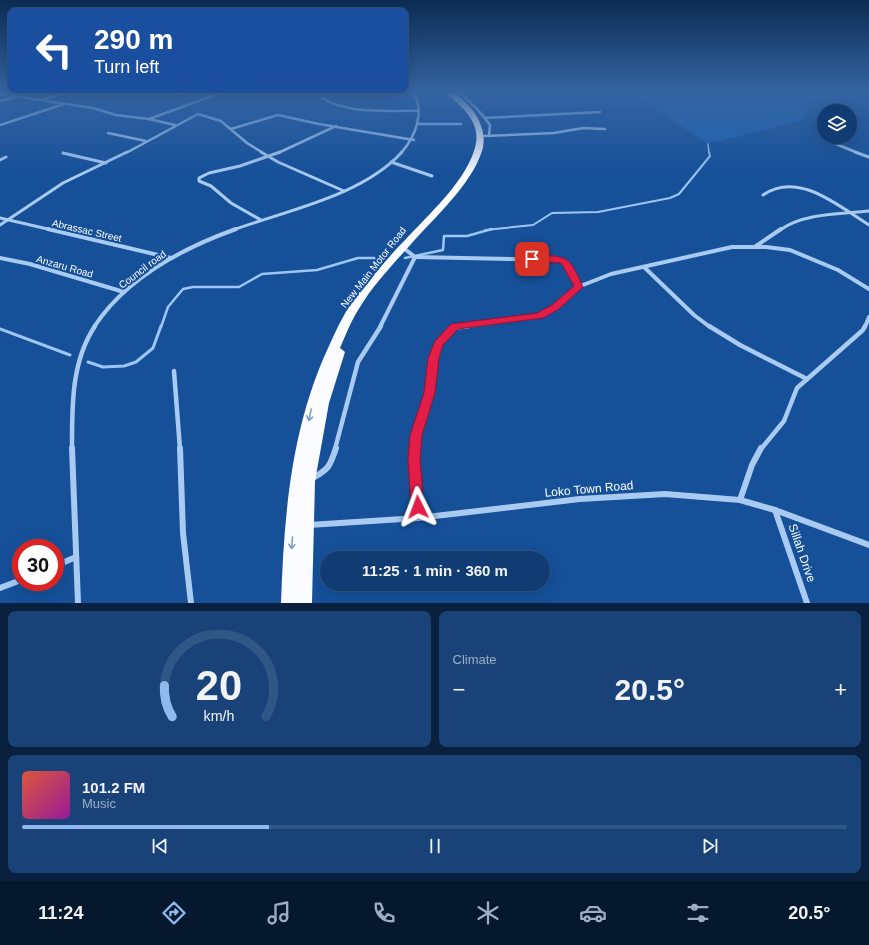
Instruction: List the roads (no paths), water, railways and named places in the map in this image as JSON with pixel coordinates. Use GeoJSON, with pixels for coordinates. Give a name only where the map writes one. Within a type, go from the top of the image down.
{"type":"FeatureCollection","features":[{"type":"Feature","properties":{"kind":"highway","name":"New Main Motor Road"},"geometry":{"type":"LineString","coordinates":[[290,603],[291,554],[297,483],[313,402],[333,349],[354,308],[400,248],[450,194],[466,173],[478,151],[480,136],[475,119]]}},
{"type":"Feature","properties":{"kind":"highway","name":"New Main Motor Road"},"geometry":{"type":"LineString","coordinates":[[303,603],[304,526],[307,481],[322,403],[340,350],[360,309],[410,254],[472,173],[483,151],[487,135],[480,119]]}},
{"type":"Feature","properties":{"kind":"street"},"geometry":{"type":"LineString","coordinates":[[0,124],[16,119]]}},
{"type":"Feature","properties":{"kind":"street"},"geometry":{"type":"LineString","coordinates":[[150,119],[175,125]]}},
{"type":"Feature","properties":{"kind":"street"},"geometry":{"type":"LineString","coordinates":[[0,225],[63,183],[106,163],[187,119]]}},
{"type":"Feature","properties":{"kind":"street"},"geometry":{"type":"LineString","coordinates":[[215,119],[247,143],[268,156],[344,191]]}},
{"type":"Feature","properties":{"kind":"street"},"geometry":{"type":"LineString","coordinates":[[230,129],[264,119]]}},
{"type":"Feature","properties":{"kind":"street"},"geometry":{"type":"LineString","coordinates":[[300,119],[414,140],[418,119]]}},
{"type":"Feature","properties":{"kind":"street"},"geometry":{"type":"LineString","coordinates":[[486,119],[490,125],[487,135],[495,137],[523,133],[558,132],[571,129],[605,129]]}},
{"type":"Feature","properties":{"kind":"street"},"geometry":{"type":"LineString","coordinates":[[418,124],[461,124]]}},
{"type":"Feature","properties":{"kind":"street"},"geometry":{"type":"LineString","coordinates":[[261,220],[231,203],[211,186],[199,181],[199,178],[209,173],[268,156],[310,140],[336,126]]}},
{"type":"Feature","properties":{"kind":"street"},"geometry":{"type":"LineString","coordinates":[[108,133],[146,141]]}},
{"type":"Feature","properties":{"kind":"street","name":"Council road"},"geometry":{"type":"LineString","coordinates":[[78,603],[72,454],[74,390],[76,367],[86,341],[95,326],[124,292],[170,258],[211,238],[261,220],[295,211],[359,184],[391,162],[414,140]]}},
{"type":"Feature","properties":{"kind":"street"},"geometry":{"type":"LineString","coordinates":[[836,144],[869,157]]}},
{"type":"Feature","properties":{"kind":"street"},"geometry":{"type":"LineString","coordinates":[[63,153],[106,163]]}},
{"type":"Feature","properties":{"kind":"street"},"geometry":{"type":"LineString","coordinates":[[0,160],[6,157]]}},
{"type":"Feature","properties":{"kind":"street"},"geometry":{"type":"LineString","coordinates":[[391,162],[432,176]]}},
{"type":"Feature","properties":{"kind":"street"},"geometry":{"type":"LineString","coordinates":[[763,195],[778,189],[804,187],[852,213],[869,225]]}},
{"type":"Feature","properties":{"kind":"street"},"geometry":{"type":"LineString","coordinates":[[755,247],[796,221],[869,211]]}},
{"type":"Feature","properties":{"kind":"street","name":"Abrassac Street"},"geometry":{"type":"LineString","coordinates":[[0,218],[112,243],[170,258]]}},
{"type":"Feature","properties":{"kind":"street"},"geometry":{"type":"LineString","coordinates":[[418,518],[414,459],[416,435],[430,393],[434,358],[438,343],[455,327],[539,316],[555,307],[578,287],[611,274],[732,247],[785,249],[797,252],[838,270],[869,288]]}},
{"type":"Feature","properties":{"kind":"street"},"geometry":{"type":"LineString","coordinates":[[307,481],[326,471],[330,466],[343,425],[358,362],[384,321],[410,254],[560,260],[564,262],[570,270],[578,287]]}},
{"type":"Feature","properties":{"kind":"street","name":"Anzaru Road"},"geometry":{"type":"LineString","coordinates":[[0,258],[30,264],[124,292]]}},
{"type":"Feature","properties":{"kind":"street"},"geometry":{"type":"LineString","coordinates":[[644,267],[661,280],[694,314],[724,336],[807,379]]}},
{"type":"Feature","properties":{"kind":"street"},"geometry":{"type":"LineString","coordinates":[[740,500],[750,469],[757,454],[784,422],[789,411],[793,393],[798,384],[807,379],[863,330],[869,317]]}},
{"type":"Feature","properties":{"kind":"street"},"geometry":{"type":"LineString","coordinates":[[174,371],[180,438],[183,533],[191,603]]}},
{"type":"Feature","properties":{"kind":"street","name":"Loko Town Road"},"geometry":{"type":"LineString","coordinates":[[304,526],[418,518],[637,495],[700,496],[740,500],[776,510],[869,544]]}},
{"type":"Feature","properties":{"kind":"street","name":"Sillah Drive"},"geometry":{"type":"LineString","coordinates":[[776,510],[807,603]]}},
{"type":"Feature","properties":{"kind":"street"},"geometry":{"type":"LineString","coordinates":[[64,562],[76,557]]}},
{"type":"Feature","properties":{"kind":"street"},"geometry":{"type":"LineString","coordinates":[[0,588],[12,583]]}},
{"type":"Feature","properties":{"kind":"waterway"},"geometry":{"type":"LineString","coordinates":[[708,144],[709,153]]}},
{"type":"Feature","properties":{"kind":"waterway"},"geometry":{"type":"LineString","coordinates":[[490,229],[533,225],[552,213],[598,212],[670,198],[679,194],[710,156],[709,152]]}},
{"type":"Feature","properties":{"kind":"waterway"},"geometry":{"type":"LineString","coordinates":[[405,258],[443,250],[444,236],[467,236],[490,229]]}},
{"type":"Feature","properties":{"kind":"waterway"},"geometry":{"type":"LineString","coordinates":[[485,230],[490,229]]}},
{"type":"Feature","properties":{"kind":"waterway"},"geometry":{"type":"LineString","coordinates":[[161,327],[168,307],[183,289],[193,287],[239,287],[262,274],[317,270],[358,258],[374,258],[381,264]]}},
{"type":"Feature","properties":{"kind":"waterway"},"geometry":{"type":"LineString","coordinates":[[88,362],[103,367],[124,366],[136,362],[153,348],[161,326]]}},
{"type":"Feature","properties":{"kind":"waterway"},"geometry":{"type":"LineString","coordinates":[[0,329],[70,355]]}}]}
